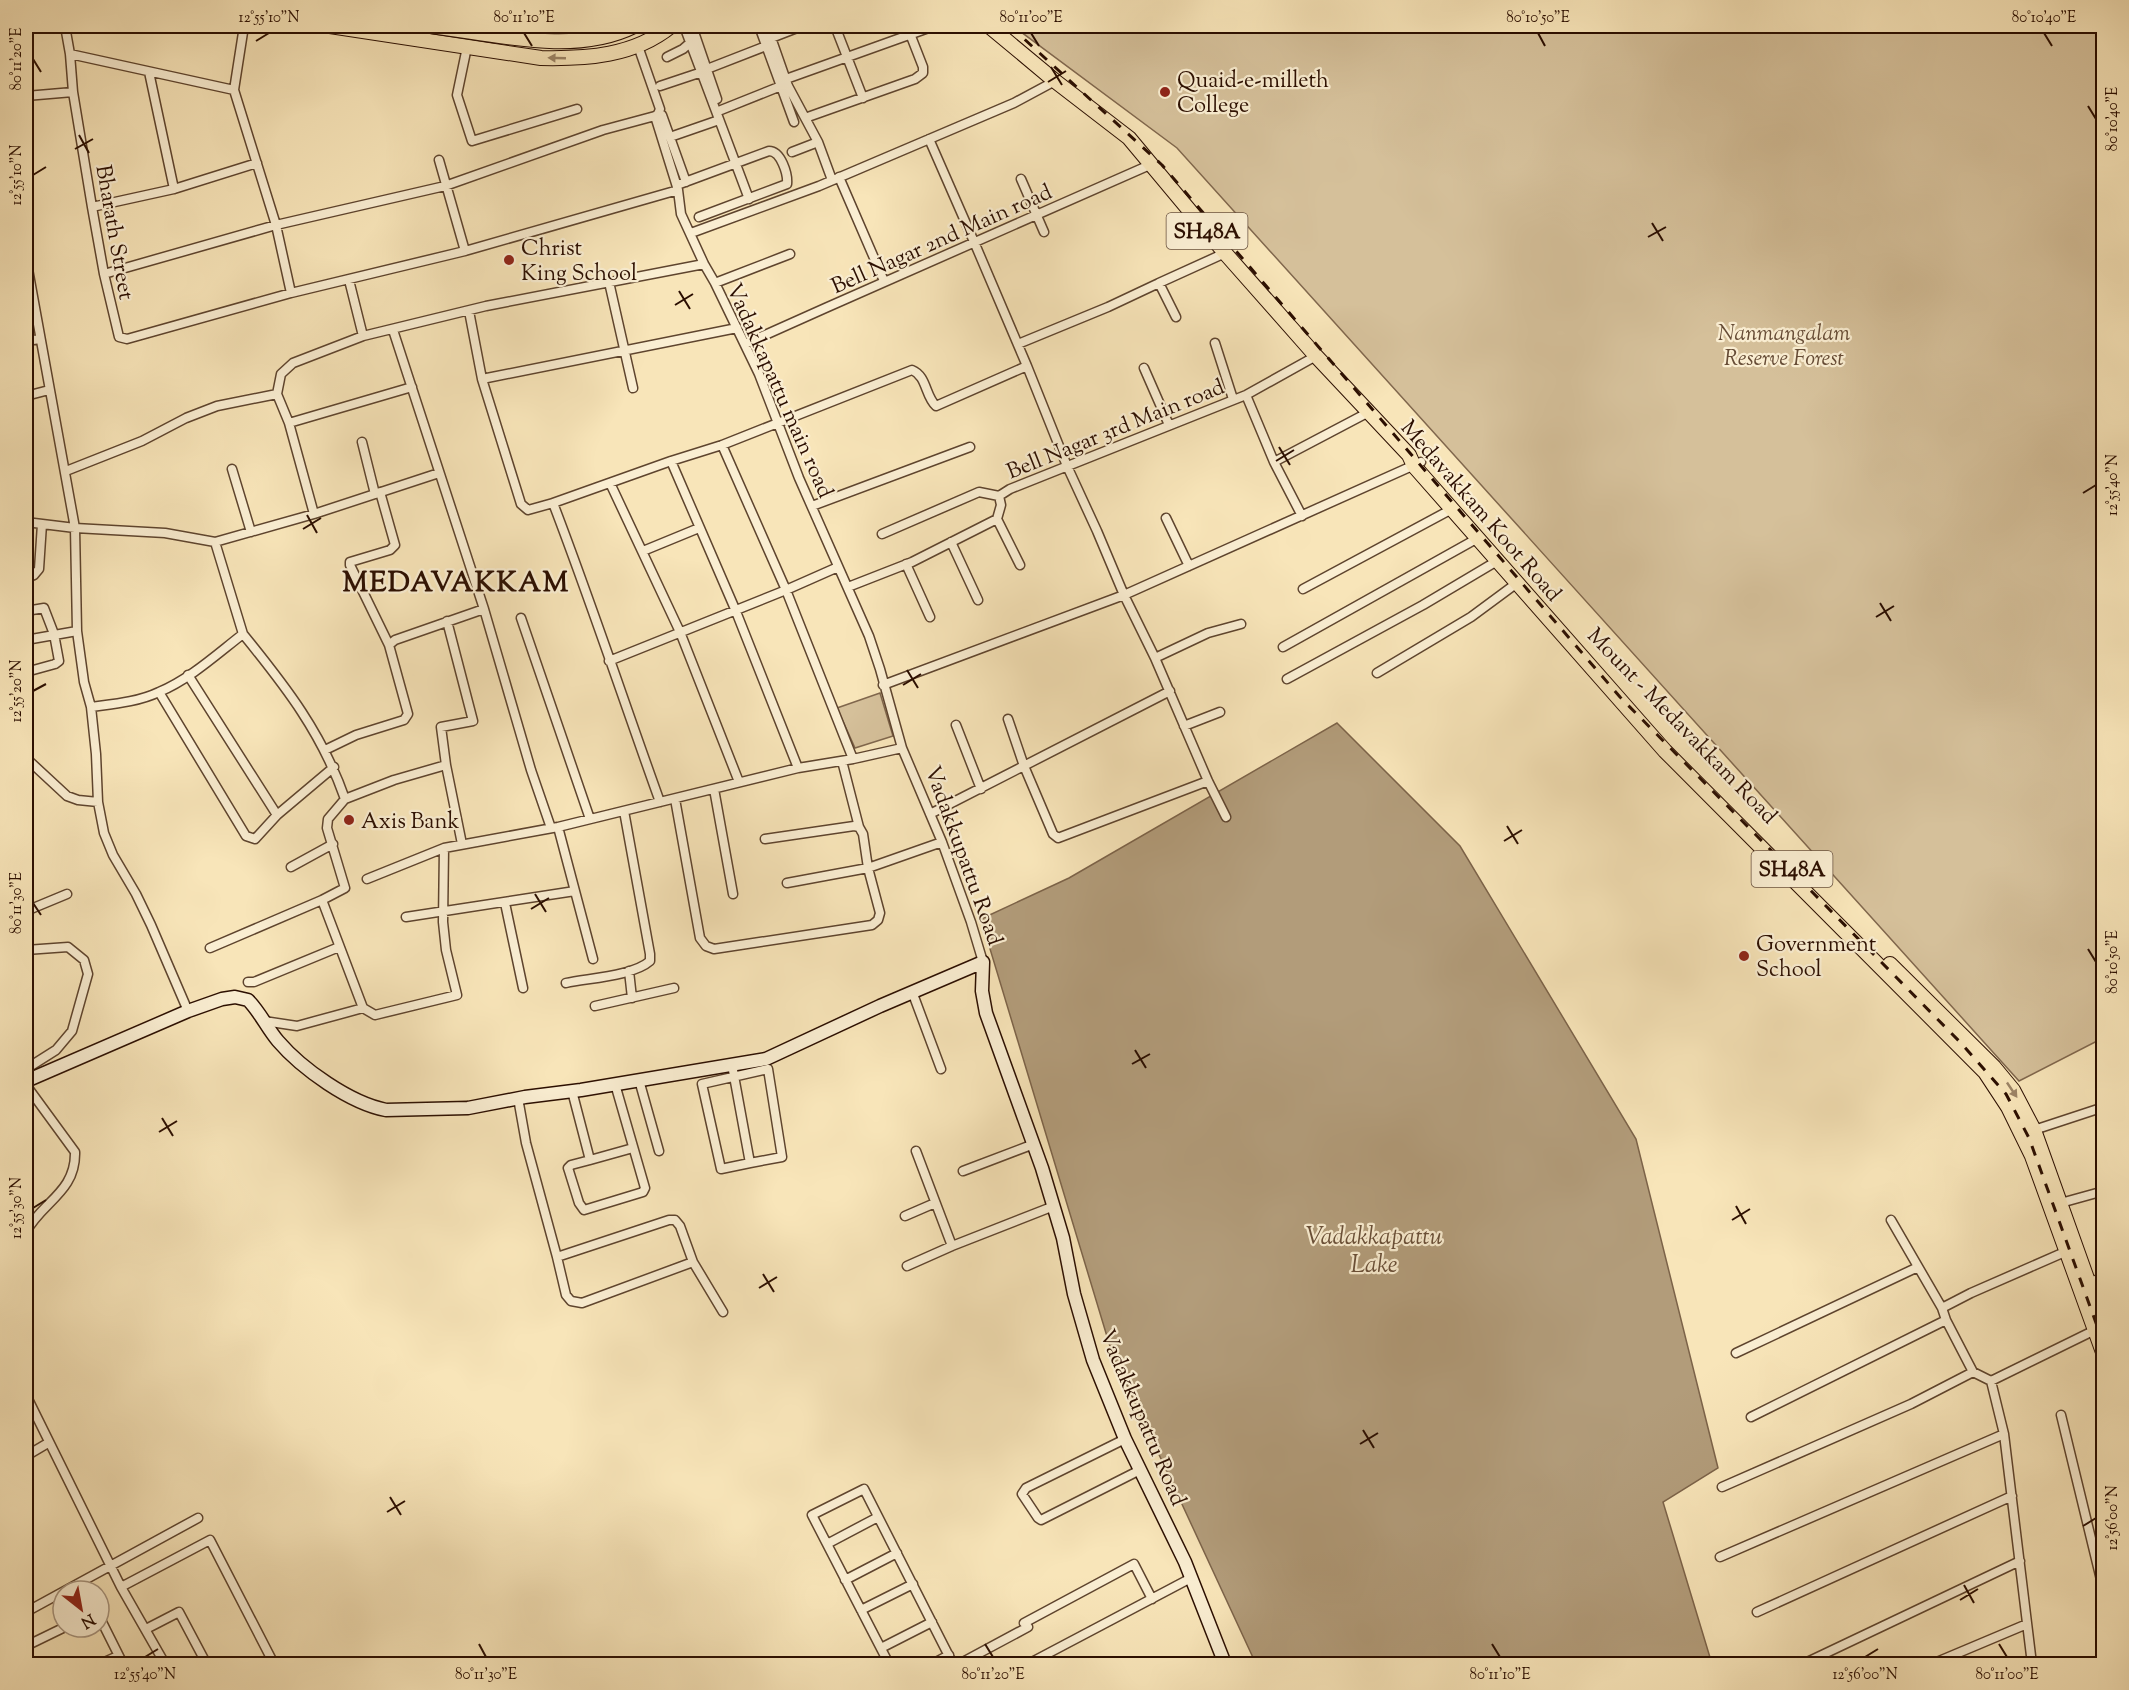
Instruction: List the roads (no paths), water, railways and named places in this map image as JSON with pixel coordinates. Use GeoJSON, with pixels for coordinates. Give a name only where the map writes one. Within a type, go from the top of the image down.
{"type":"FeatureCollection","features":[{"type":"Feature","properties":{"kind":"main road"},"geometry":{"type":"LineString","coordinates":[[330,26],[351,27],[541,58],[575,59],[594,57],[638,46],[671,26]]}},
{"type":"Feature","properties":{"kind":"main road"},"geometry":{"type":"LineString","coordinates":[[430,26],[561,42],[598,39],[634,26]]}},
{"type":"Feature","properties":{"kind":"main road"},"geometry":{"type":"LineString","coordinates":[[551,26],[566,29],[592,27],[594,57]]}},
{"type":"Feature","properties":{"kind":"main road","name":"Medavakkam Koot Road"},"geometry":{"type":"LineString","coordinates":[[989,26],[1129,138],[1225,253],[1316,356],[1415,461],[1452,509],[1665,751],[1984,1072],[1999,1091],[2055,1205]]}},
{"type":"Feature","properties":{"kind":"main road","name":"Mount - Medavakkam Road"},"geometry":{"type":"LineString","coordinates":[[1415,461],[1621,696],[1861,938],[1994,1066],[2013,1090],[2034,1130],[2055,1205],[2088,1282],[2099,1328]]}},
{"type":"Feature","properties":{"kind":"main road","name":"SH48A"},"geometry":{"type":"LineString","coordinates":[[2055,1205],[2067,1251],[2099,1328],[2103,1355]]}},
{"type":"Feature","properties":{"kind":"street","name":"Bharath Street"},"geometry":{"type":"LineString","coordinates":[[65,26],[73,93],[92,207],[104,274],[119,337],[127,339],[291,293]]}},
{"type":"Feature","properties":{"kind":"street"},"geometry":{"type":"LineString","coordinates":[[244,26],[234,90],[276,225],[291,293],[465,251],[677,188],[686,182],[773,151],[777,153],[787,177],[787,184],[699,217]]}},
{"type":"Feature","properties":{"kind":"street"},"geometry":{"type":"LineString","coordinates":[[691,26],[690,42],[721,110],[735,152]]}},
{"type":"Feature","properties":{"kind":"street"},"geometry":{"type":"LineString","coordinates":[[691,26],[719,120],[749,199]]}},
{"type":"Feature","properties":{"kind":"street"},"geometry":{"type":"LineString","coordinates":[[759,26],[769,42]]}},
{"type":"Feature","properties":{"kind":"street"},"geometry":{"type":"LineString","coordinates":[[767,26],[769,42],[794,123]]}},
{"type":"Feature","properties":{"kind":"street"},"geometry":{"type":"LineString","coordinates":[[660,86],[704,70],[802,26]]}},
{"type":"Feature","properties":{"kind":"street"},"geometry":{"type":"LineString","coordinates":[[835,26],[863,98]]}},
{"type":"Feature","properties":{"kind":"street"},"geometry":{"type":"LineString","coordinates":[[721,110],[908,30],[934,26]]}},
{"type":"Feature","properties":{"kind":"street"},"geometry":{"type":"LineString","coordinates":[[805,118],[915,79],[922,73],[923,67],[908,30]]}},
{"type":"Feature","properties":{"kind":"street"},"geometry":{"type":"LineString","coordinates":[[667,57],[683,49],[690,42]]}},
{"type":"Feature","properties":{"kind":"street","name":"Vadakkapattu main road"},"geometry":{"type":"LineString","coordinates":[[638,46],[660,109],[658,116],[677,188],[681,214],[745,344],[869,636],[902,748]]}},
{"type":"Feature","properties":{"kind":"street"},"geometry":{"type":"LineString","coordinates":[[467,47],[457,95],[472,141],[577,109]]}},
{"type":"Feature","properties":{"kind":"street"},"geometry":{"type":"LineString","coordinates":[[70,54],[234,90]]}},
{"type":"Feature","properties":{"kind":"street"},"geometry":{"type":"LineString","coordinates":[[149,72],[174,189]]}},
{"type":"Feature","properties":{"kind":"street"},"geometry":{"type":"LineString","coordinates":[[691,233],[836,179],[1014,103],[1055,81]]}},
{"type":"Feature","properties":{"kind":"street"},"geometry":{"type":"LineString","coordinates":[[783,83],[818,142],[884,282]]}},
{"type":"Feature","properties":{"kind":"street"},"geometry":{"type":"LineString","coordinates":[[26,96],[73,93]]}},
{"type":"Feature","properties":{"kind":"street"},"geometry":{"type":"LineString","coordinates":[[104,274],[276,225],[445,186],[603,130],[658,116],[670,137],[686,182]]}},
{"type":"Feature","properties":{"kind":"street"},"geometry":{"type":"LineString","coordinates":[[670,137],[719,120]]}},
{"type":"Feature","properties":{"kind":"street"},"geometry":{"type":"LineString","coordinates":[[928,139],[1018,344],[1067,466],[1226,817]]}},
{"type":"Feature","properties":{"kind":"street"},"geometry":{"type":"LineString","coordinates":[[792,152],[818,142]]}},
{"type":"Feature","properties":{"kind":"street"},"geometry":{"type":"LineString","coordinates":[[439,160],[465,251]]}},
{"type":"Feature","properties":{"kind":"street"},"geometry":{"type":"LineString","coordinates":[[92,207],[174,189],[257,163]]}},
{"type":"Feature","properties":{"kind":"street","name":"Bell Nagar 2nd Main road"},"geometry":{"type":"LineString","coordinates":[[745,344],[1152,164]]}},
{"type":"Feature","properties":{"kind":"street"},"geometry":{"type":"LineString","coordinates":[[1021,179],[1044,232]]}},
{"type":"Feature","properties":{"kind":"street"},"geometry":{"type":"LineString","coordinates":[[1018,344],[1108,307],[1225,253]]}},
{"type":"Feature","properties":{"kind":"street"},"geometry":{"type":"LineString","coordinates":[[715,283],[790,254]]}},
{"type":"Feature","properties":{"kind":"street"},"geometry":{"type":"LineString","coordinates":[[26,264],[75,528],[77,631],[84,682],[91,707],[98,802],[104,833],[113,855],[141,904],[188,1011]]}},
{"type":"Feature","properties":{"kind":"street"},"geometry":{"type":"LineString","coordinates":[[314,514],[289,423],[277,394],[280,374],[293,363],[363,336],[469,311],[704,264]]}},
{"type":"Feature","properties":{"kind":"street"},"geometry":{"type":"LineString","coordinates":[[349,280],[363,336]]}},
{"type":"Feature","properties":{"kind":"street"},"geometry":{"type":"LineString","coordinates":[[609,282],[633,388]]}},
{"type":"Feature","properties":{"kind":"street"},"geometry":{"type":"LineString","coordinates":[[1159,283],[1176,317]]}},
{"type":"Feature","properties":{"kind":"street"},"geometry":{"type":"LineString","coordinates":[[469,311],[482,379],[521,504],[528,510],[722,445],[912,370],[922,377],[932,402],[936,406],[1027,366]]}},
{"type":"Feature","properties":{"kind":"street"},"geometry":{"type":"LineString","coordinates":[[482,379],[737,328]]}},
{"type":"Feature","properties":{"kind":"street"},"geometry":{"type":"LineString","coordinates":[[393,330],[484,609],[531,770],[555,828],[593,959]]}},
{"type":"Feature","properties":{"kind":"street"},"geometry":{"type":"LineString","coordinates":[[26,341],[40,339]]}},
{"type":"Feature","properties":{"kind":"street"},"geometry":{"type":"LineString","coordinates":[[1215,343],[1233,399]]}},
{"type":"Feature","properties":{"kind":"street","name":"Bell Nagar 3rd Main road"},"geometry":{"type":"LineString","coordinates":[[997,519],[1001,505],[999,496],[1067,466],[1246,395],[1316,356]]}},
{"type":"Feature","properties":{"kind":"street"},"geometry":{"type":"LineString","coordinates":[[1144,368],[1169,425]]}},
{"type":"Feature","properties":{"kind":"street"},"geometry":{"type":"LineString","coordinates":[[289,423],[412,387]]}},
{"type":"Feature","properties":{"kind":"street"},"geometry":{"type":"LineString","coordinates":[[26,396],[50,390]]}},
{"type":"Feature","properties":{"kind":"street"},"geometry":{"type":"LineString","coordinates":[[66,471],[134,444],[186,418],[217,406],[277,394]]}},
{"type":"Feature","properties":{"kind":"street"},"geometry":{"type":"LineString","coordinates":[[1246,395],[1274,462],[1302,516]]}},
{"type":"Feature","properties":{"kind":"street"},"geometry":{"type":"LineString","coordinates":[[1274,462],[1369,412]]}},
{"type":"Feature","properties":{"kind":"street"},"geometry":{"type":"LineString","coordinates":[[325,750],[356,735],[404,720],[408,714],[389,645],[350,565],[350,562],[390,550],[395,545],[362,442]]}},
{"type":"Feature","properties":{"kind":"street"},"geometry":{"type":"LineString","coordinates":[[722,445],[786,590],[854,759]]}},
{"type":"Feature","properties":{"kind":"street"},"geometry":{"type":"LineString","coordinates":[[812,506],[970,447]]}},
{"type":"Feature","properties":{"kind":"street"},"geometry":{"type":"LineString","coordinates":[[671,461],[735,609],[798,768]]}},
{"type":"Feature","properties":{"kind":"street"},"geometry":{"type":"LineString","coordinates":[[884,685],[1124,595],[1302,516],[1415,461]]}},
{"type":"Feature","properties":{"kind":"street"},"geometry":{"type":"LineString","coordinates":[[232,469],[251,532]]}},
{"type":"Feature","properties":{"kind":"street"},"geometry":{"type":"LineString","coordinates":[[26,522],[75,528],[165,533],[215,542],[314,514],[439,473]]}},
{"type":"Feature","properties":{"kind":"street"},"geometry":{"type":"LineString","coordinates":[[610,483],[680,632],[739,782]]}},
{"type":"Feature","properties":{"kind":"street"},"geometry":{"type":"LineString","coordinates":[[882,534],[979,492],[999,496]]}},
{"type":"Feature","properties":{"kind":"street"},"geometry":{"type":"LineString","coordinates":[[553,503],[588,592],[609,661],[660,802]]}},
{"type":"Feature","properties":{"kind":"street"},"geometry":{"type":"LineString","coordinates":[[1303,590],[1452,509]]}},
{"type":"Feature","properties":{"kind":"street"},"geometry":{"type":"LineString","coordinates":[[1166,518],[1189,566]]}},
{"type":"Feature","properties":{"kind":"street"},"geometry":{"type":"LineString","coordinates":[[848,587],[906,564],[997,519],[1020,565]]}},
{"type":"Feature","properties":{"kind":"street"},"geometry":{"type":"LineString","coordinates":[[26,578],[34,575],[39,569],[42,524]]}},
{"type":"Feature","properties":{"kind":"street"},"geometry":{"type":"LineString","coordinates":[[643,551],[699,528]]}},
{"type":"Feature","properties":{"kind":"street"},"geometry":{"type":"LineString","coordinates":[[1283,647],[1478,538]]}},
{"type":"Feature","properties":{"kind":"street"},"geometry":{"type":"LineString","coordinates":[[215,542],[243,634],[291,694],[334,767],[345,799]]}},
{"type":"Feature","properties":{"kind":"street"},"geometry":{"type":"LineString","coordinates":[[951,542],[978,600]]}},
{"type":"Feature","properties":{"kind":"street"},"geometry":{"type":"LineString","coordinates":[[1287,679],[1423,605],[1497,561]]}},
{"type":"Feature","properties":{"kind":"street"},"geometry":{"type":"LineString","coordinates":[[906,564],[930,616]]}},
{"type":"Feature","properties":{"kind":"street"},"geometry":{"type":"LineString","coordinates":[[609,661],[838,567]]}},
{"type":"Feature","properties":{"kind":"street"},"geometry":{"type":"LineString","coordinates":[[1377,673],[1471,617],[1517,583]]}},
{"type":"Feature","properties":{"kind":"street"},"geometry":{"type":"LineString","coordinates":[[26,611],[42,607],[54,634],[59,661],[26,672]]}},
{"type":"Feature","properties":{"kind":"street"},"geometry":{"type":"LineString","coordinates":[[389,645],[395,640],[484,609]]}},
{"type":"Feature","properties":{"kind":"street"},"geometry":{"type":"LineString","coordinates":[[521,618],[590,819]]}},
{"type":"Feature","properties":{"kind":"street"},"geometry":{"type":"LineString","coordinates":[[447,621],[473,721],[441,727],[462,844]]}},
{"type":"Feature","properties":{"kind":"street"},"geometry":{"type":"LineString","coordinates":[[1155,658],[1208,633],[1241,624]]}},
{"type":"Feature","properties":{"kind":"street"},"geometry":{"type":"LineString","coordinates":[[26,640],[77,631]]}},
{"type":"Feature","properties":{"kind":"street"},"geometry":{"type":"LineString","coordinates":[[91,707],[135,700],[159,692],[189,675],[243,634]]}},
{"type":"Feature","properties":{"kind":"street"},"geometry":{"type":"LineString","coordinates":[[189,675],[277,814]]}},
{"type":"Feature","properties":{"kind":"street"},"geometry":{"type":"LineString","coordinates":[[930,814],[1170,691]]}},
{"type":"Feature","properties":{"kind":"street"},"geometry":{"type":"LineString","coordinates":[[159,692],[246,836],[255,839],[277,814],[334,767]]}},
{"type":"Feature","properties":{"kind":"street"},"geometry":{"type":"LineString","coordinates":[[1184,726],[1220,712]]}},
{"type":"Feature","properties":{"kind":"street"},"geometry":{"type":"LineString","coordinates":[[1008,719],[1024,766],[1053,834],[1058,838],[1208,781]]}},
{"type":"Feature","properties":{"kind":"street"},"geometry":{"type":"LineString","coordinates":[[957,725],[981,789]]}},
{"type":"Feature","properties":{"kind":"street","name":"Vadakkupattu Road"},"geometry":{"type":"LineString","coordinates":[[367,879],[462,844],[555,828],[798,768],[902,748],[942,842],[971,922],[983,962],[982,991],[986,1013],[1054,1206],[1074,1293],[1093,1360],[1125,1439],[1185,1562],[1224,1665]]}},
{"type":"Feature","properties":{"kind":"street"},"geometry":{"type":"LineString","coordinates":[[26,758],[67,796],[78,800],[98,802]]}},
{"type":"Feature","properties":{"kind":"street"},"geometry":{"type":"LineString","coordinates":[[675,798],[700,938],[706,946],[714,949],[872,925],[878,920],[880,913],[868,868],[863,834],[859,827],[842,761]]}},
{"type":"Feature","properties":{"kind":"street"},"geometry":{"type":"LineString","coordinates":[[210,948],[345,888],[327,828],[327,819],[345,799],[394,780],[446,765]]}},
{"type":"Feature","properties":{"kind":"street"},"geometry":{"type":"LineString","coordinates":[[714,789],[733,894]]}},
{"type":"Feature","properties":{"kind":"street"},"geometry":{"type":"LineString","coordinates":[[566,982],[629,971],[643,967],[650,961],[624,811]]}},
{"type":"Feature","properties":{"kind":"street"},"geometry":{"type":"LineString","coordinates":[[765,839],[859,827]]}},
{"type":"Feature","properties":{"kind":"street"},"geometry":{"type":"LineString","coordinates":[[787,883],[868,868],[942,842]]}},
{"type":"Feature","properties":{"kind":"street"},"geometry":{"type":"LineString","coordinates":[[291,867],[333,844]]}},
{"type":"Feature","properties":{"kind":"street"},"geometry":{"type":"LineString","coordinates":[[322,900],[363,1008],[375,1015],[457,995],[446,950],[442,913],[444,849]]}},
{"type":"Feature","properties":{"kind":"street"},"geometry":{"type":"LineString","coordinates":[[406,917],[575,891]]}},
{"type":"Feature","properties":{"kind":"street"},"geometry":{"type":"LineString","coordinates":[[26,911],[67,894]]}},
{"type":"Feature","properties":{"kind":"street"},"geometry":{"type":"LineString","coordinates":[[506,903],[523,988]]}},
{"type":"Feature","properties":{"kind":"street"},"geometry":{"type":"LineString","coordinates":[[26,950],[68,947],[84,960],[88,974],[72,1031],[56,1050],[26,1068]]}},
{"type":"Feature","properties":{"kind":"street"},"geometry":{"type":"LineString","coordinates":[[248,982],[254,982],[339,947]]}},
{"type":"Feature","properties":{"kind":"street"},"geometry":{"type":"LineString","coordinates":[[26,1232],[31,1221],[61,1193],[75,1162],[75,1152],[26,1083],[188,1011],[222,999],[243,998],[254,1006],[278,1041],[306,1066],[348,1096],[373,1107],[399,1111],[468,1108],[698,1070],[733,1070],[767,1064],[880,1006],[913,994],[983,962]]}},
{"type":"Feature","properties":{"kind":"street"},"geometry":{"type":"LineString","coordinates":[[629,971],[632,998]]}},
{"type":"Feature","properties":{"kind":"street"},"geometry":{"type":"LineString","coordinates":[[595,1006],[674,988]]}},
{"type":"Feature","properties":{"kind":"street"},"geometry":{"type":"LineString","coordinates":[[913,994],[941,1069]]}},
{"type":"Feature","properties":{"kind":"street"},"geometry":{"type":"LineString","coordinates":[[264,1021],[297,1026],[363,1008]]}},
{"type":"Feature","properties":{"kind":"street"},"geometry":{"type":"LineString","coordinates":[[698,1070],[720,1169],[782,1157],[767,1064]]}},
{"type":"Feature","properties":{"kind":"street"},"geometry":{"type":"LineString","coordinates":[[702,1084],[733,1070]]}},
{"type":"Feature","properties":{"kind":"street"},"geometry":{"type":"LineString","coordinates":[[733,1070],[750,1163]]}},
{"type":"Feature","properties":{"kind":"street"},"geometry":{"type":"LineString","coordinates":[[639,1080],[659,1151]]}},
{"type":"Feature","properties":{"kind":"street"},"geometry":{"type":"LineString","coordinates":[[615,1084],[645,1184],[643,1192],[584,1210],[579,1203],[568,1168],[571,1165],[633,1148]]}},
{"type":"Feature","properties":{"kind":"street"},"geometry":{"type":"LineString","coordinates":[[572,1091],[590,1160]]}},
{"type":"Feature","properties":{"kind":"street"},"geometry":{"type":"LineString","coordinates":[[518,1098],[526,1143],[566,1295],[571,1301],[582,1303],[693,1262]]}},
{"type":"Feature","properties":{"kind":"street"},"geometry":{"type":"LineString","coordinates":[[2034,1130],[2103,1107]]}},
{"type":"Feature","properties":{"kind":"street"},"geometry":{"type":"LineString","coordinates":[[963,1172],[1034,1144]]}},
{"type":"Feature","properties":{"kind":"street"},"geometry":{"type":"LineString","coordinates":[[916,1151],[952,1246]]}},
{"type":"Feature","properties":{"kind":"street"},"geometry":{"type":"LineString","coordinates":[[2055,1205],[2103,1191]]}},
{"type":"Feature","properties":{"kind":"street"},"geometry":{"type":"LineString","coordinates":[[905,1216],[935,1203]]}},
{"type":"Feature","properties":{"kind":"street"},"geometry":{"type":"LineString","coordinates":[[907,1266],[1054,1206]]}},
{"type":"Feature","properties":{"kind":"street"},"geometry":{"type":"LineString","coordinates":[[556,1257],[675,1220],[680,1226],[693,1262],[723,1312]]}},
{"type":"Feature","properties":{"kind":"street"},"geometry":{"type":"LineString","coordinates":[[1891,1220],[1942,1308],[1974,1372],[1991,1382],[2004,1434],[2032,1665]]}},
{"type":"Feature","properties":{"kind":"street"},"geometry":{"type":"LineString","coordinates":[[1942,1308],[2067,1251]]}},
{"type":"Feature","properties":{"kind":"street"},"geometry":{"type":"LineString","coordinates":[[1736,1353],[1918,1267]]}},
{"type":"Feature","properties":{"kind":"street"},"geometry":{"type":"LineString","coordinates":[[2088,1282],[2103,1278]]}},
{"type":"Feature","properties":{"kind":"street"},"geometry":{"type":"LineString","coordinates":[[1751,1417],[1946,1320]]}},
{"type":"Feature","properties":{"kind":"street"},"geometry":{"type":"LineString","coordinates":[[1991,1382],[2099,1328]]}},
{"type":"Feature","properties":{"kind":"street"},"geometry":{"type":"LineString","coordinates":[[1722,1487],[1911,1404],[1974,1372]]}},
{"type":"Feature","properties":{"kind":"street"},"geometry":{"type":"LineString","coordinates":[[26,1395],[122,1587],[165,1665]]}},
{"type":"Feature","properties":{"kind":"street"},"geometry":{"type":"LineString","coordinates":[[2061,1415],[2100,1561],[2103,1592]]}},
{"type":"Feature","properties":{"kind":"street"},"geometry":{"type":"LineString","coordinates":[[1720,1557],[2004,1434]]}},
{"type":"Feature","properties":{"kind":"street"},"geometry":{"type":"LineString","coordinates":[[1125,1439],[1026,1488],[1022,1494],[1041,1520],[1140,1470]]}},
{"type":"Feature","properties":{"kind":"street"},"geometry":{"type":"LineString","coordinates":[[26,1456],[48,1443]]}},
{"type":"Feature","properties":{"kind":"street"},"geometry":{"type":"LineString","coordinates":[[889,1665],[812,1515],[864,1489],[953,1665]]}},
{"type":"Feature","properties":{"kind":"street"},"geometry":{"type":"LineString","coordinates":[[1757,1612],[2012,1496]]}},
{"type":"Feature","properties":{"kind":"street"},"geometry":{"type":"LineString","coordinates":[[827,1544],[878,1517]]}},
{"type":"Feature","properties":{"kind":"street"},"geometry":{"type":"LineString","coordinates":[[26,1612],[198,1518]]}},
{"type":"Feature","properties":{"kind":"street"},"geometry":{"type":"LineString","coordinates":[[122,1587],[210,1540],[274,1665]]}},
{"type":"Feature","properties":{"kind":"street"},"geometry":{"type":"LineString","coordinates":[[846,1580],[897,1553]]}},
{"type":"Feature","properties":{"kind":"street"},"geometry":{"type":"LineString","coordinates":[[1803,1665],[2020,1561]]}},
{"type":"Feature","properties":{"kind":"street"},"geometry":{"type":"LineString","coordinates":[[958,1665],[1028,1627],[1024,1623],[1134,1564],[1152,1599]]}},
{"type":"Feature","properties":{"kind":"street"},"geometry":{"type":"LineString","coordinates":[[1028,1665],[1191,1578]]}},
{"type":"Feature","properties":{"kind":"street"},"geometry":{"type":"LineString","coordinates":[[861,1610],[912,1584]]}},
{"type":"Feature","properties":{"kind":"street"},"geometry":{"type":"LineString","coordinates":[[146,1629],[179,1612],[205,1661]]}},
{"type":"Feature","properties":{"kind":"street"},"geometry":{"type":"LineString","coordinates":[[881,1648],[932,1622]]}},
{"type":"Feature","properties":{"kind":"street"},"geometry":{"type":"LineString","coordinates":[[1932,1665],[2027,1624]]}},
{"type":"Feature","properties":{"kind":"street"},"geometry":{"type":"LineString","coordinates":[[26,1646],[51,1634]]}},
{"type":"Feature","properties":{"kind":"street"},"geometry":{"type":"LineString","coordinates":[[100,1665],[120,1660],[110,1639]]}},
{"type":"Feature","properties":{"kind":"street"},"geometry":{"type":"LineString","coordinates":[[932,1665],[949,1655]]}},
{"type":"Feature","properties":{"kind":"water","name":"Vadakkapattu Lake"},"geometry":{"type":"Polygon","coordinates":[[[1337,723],[1460,846],[1636,1139],[1718,1468],[1663,1502],[1712,1664],[1256,1664],[1112,1353],[981,919],[1069,878],[1337,723]]]}},
{"type":"Feature","properties":{"kind":"railway"},"geometry":{"type":"LineString","coordinates":[[1010,26],[1162,165],[1620,697],[1961,1043],[2006,1094],[2029,1138],[2104,1345]]}},
{"type":"Feature","properties":{"kind":"place","name":"Quaid-e-milleth College"},"geometry":{"type":"Point","coordinates":[1165,92]}},
{"type":"Feature","properties":{"kind":"place","name":"Christ King School"},"geometry":{"type":"Point","coordinates":[509,260]}},
{"type":"Feature","properties":{"kind":"place","name":"Axis Bank"},"geometry":{"type":"Point","coordinates":[349,820]}},
{"type":"Feature","properties":{"kind":"place","name":"Government School"},"geometry":{"type":"Point","coordinates":[1744,956]}},
{"type":"Feature","properties":{"kind":"district","name":"MEDAVAKKAM"},"geometry":{"type":"Point","coordinates":[456,581]}},
{"type":"Feature","properties":{"kind":"park label","name":"Nanmangalam Reserve Forest"},"geometry":{"type":"Point","coordinates":[1784,344]}}]}
